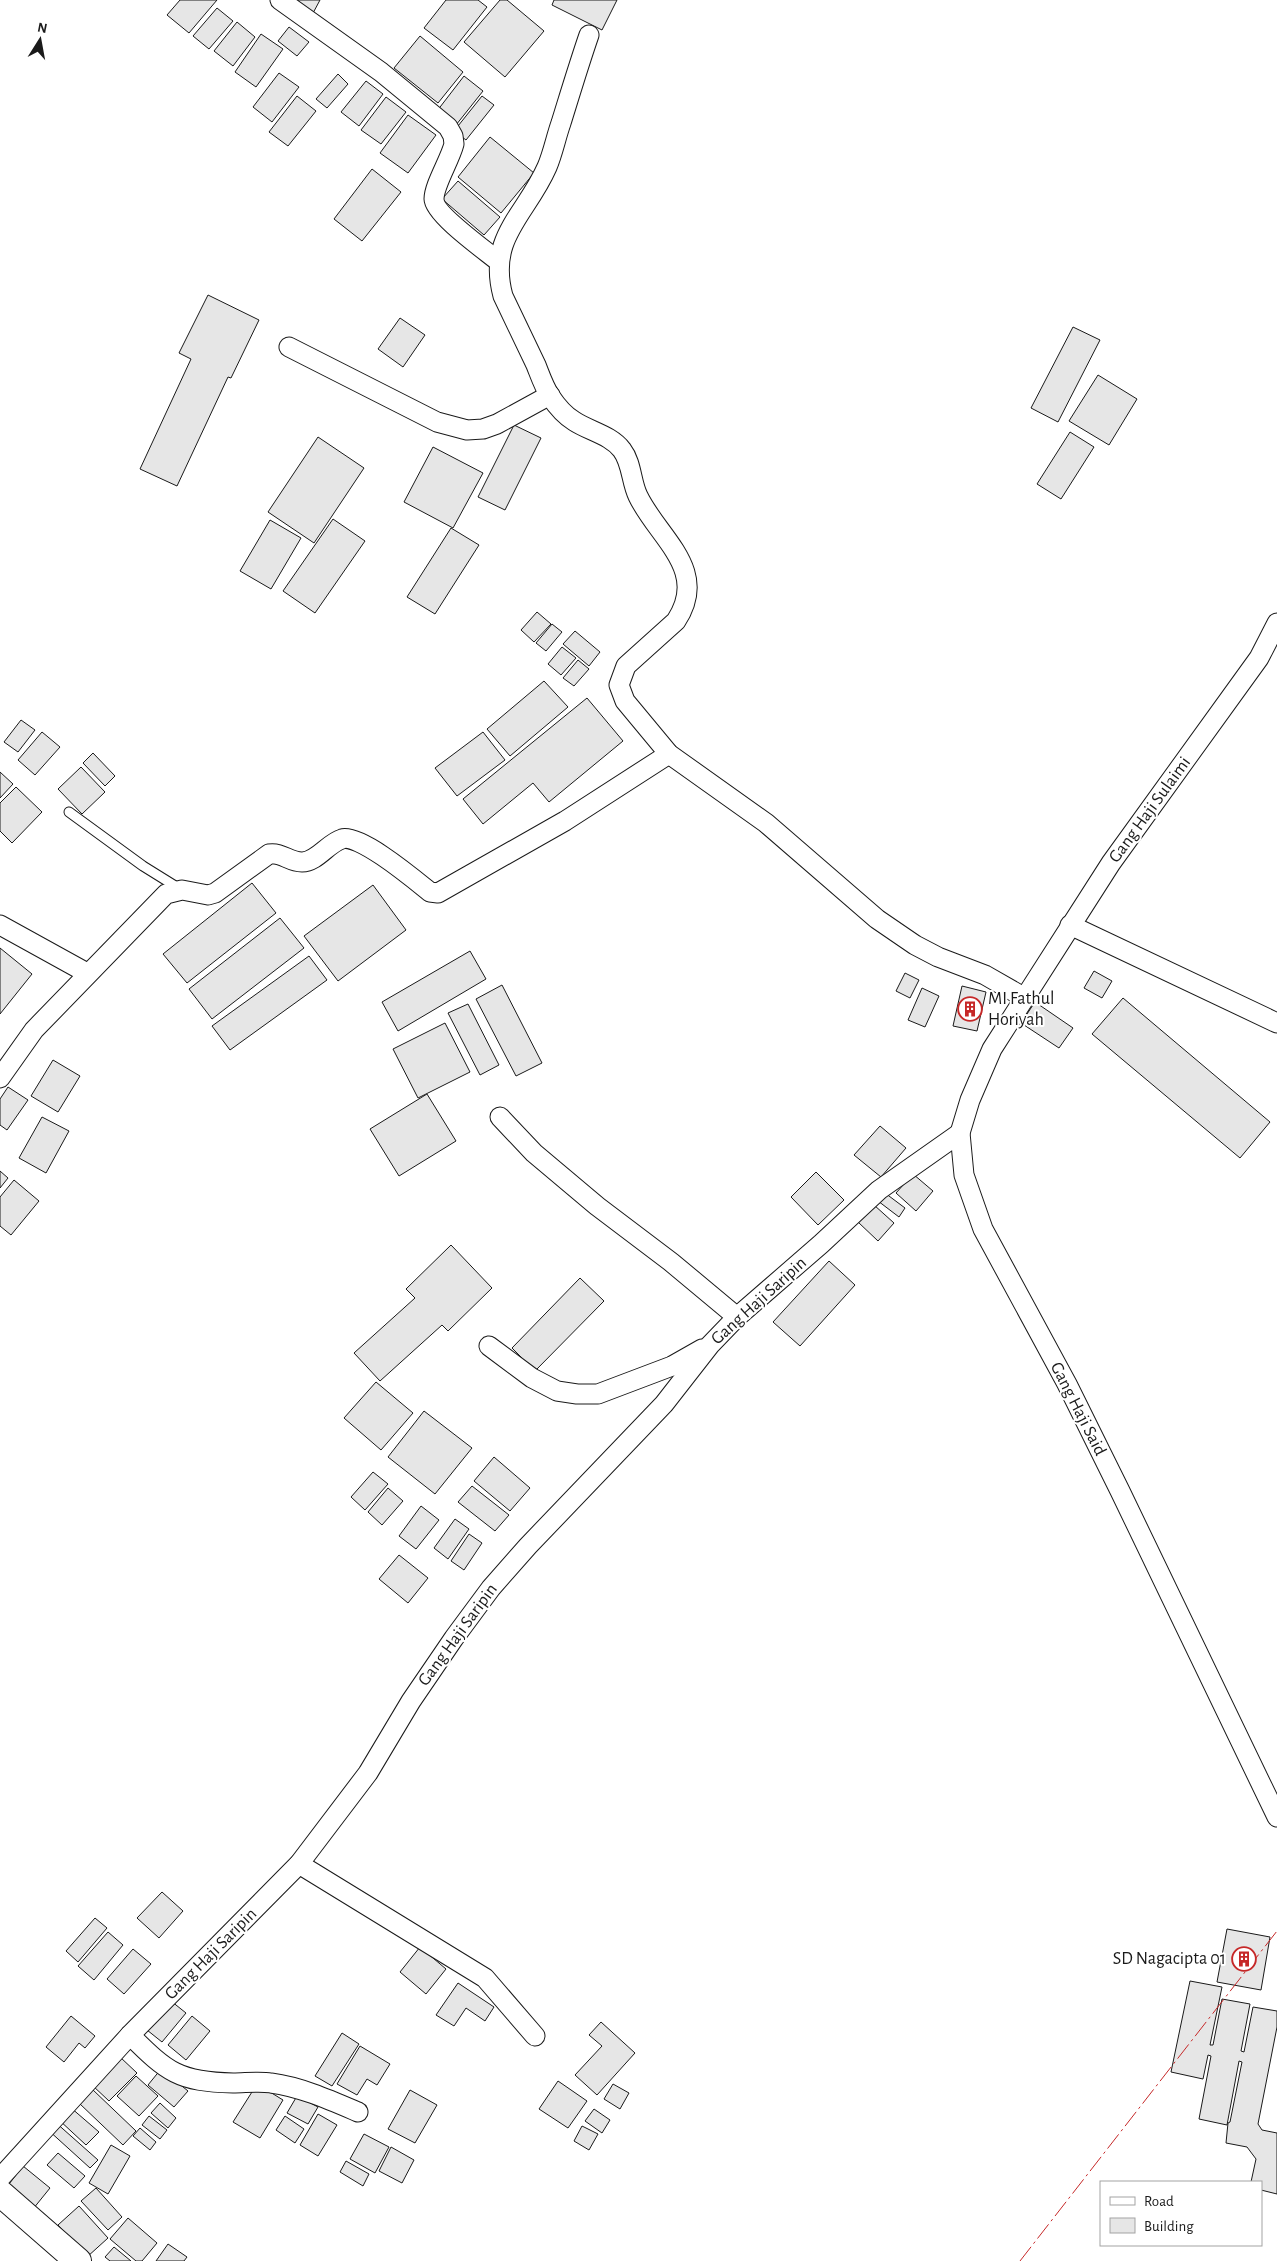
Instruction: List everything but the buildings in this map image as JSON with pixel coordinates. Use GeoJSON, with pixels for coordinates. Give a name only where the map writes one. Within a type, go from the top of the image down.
{"type":"FeatureCollection","features":[{"type":"Feature","properties":{"kind":"street"},"geometry":{"type":"LineString","coordinates":[[280,0],[381,72],[448,127],[453,136],[454,144],[435,194],[435,204],[443,215],[498,261]]}},
{"type":"Feature","properties":{"kind":"street"},"geometry":{"type":"LineString","coordinates":[[589,35],[547,166],[511,225],[498,261],[499,280],[503,296],[550,395],[574,421],[607,438],[622,449],[628,459],[638,496],[680,559],[686,574],[688,586],[682,612],[676,621],[626,666],[619,684],[624,701],[669,754],[766,824],[877,919],[915,945],[938,957],[985,975],[1025,998]]}},
{"type":"Feature","properties":{"kind":"street"},"geometry":{"type":"LineString","coordinates":[[289,347],[437,422],[467,430],[483,430],[550,395]]}},
{"type":"Feature","properties":{"kind":"street","name":"Gang Haji Sulaimi"},"geometry":{"type":"LineString","coordinates":[[1025,998],[1111,863],[1259,658],[1277,623]]}},
{"type":"Feature","properties":{"kind":"street"},"geometry":{"type":"LineString","coordinates":[[0,1078],[34,1030],[166,894],[182,890],[208,894],[215,893],[269,854],[277,853],[302,862],[310,861],[342,838],[352,838],[387,859],[430,892],[438,892],[565,821],[669,754]]}},
{"type":"Feature","properties":{"kind":"street"},"geometry":{"type":"LineString","coordinates":[[0,925],[88,973]]}},
{"type":"Feature","properties":{"kind":"street"},"geometry":{"type":"LineString","coordinates":[[1070,925],[1277,1023]]}},
{"type":"Feature","properties":{"kind":"street","name":"Gang Haji Said"},"geometry":{"type":"LineString","coordinates":[[1025,998],[992,1049],[970,1100],[960,1133],[964,1175],[983,1230],[1067,1384],[1277,1817]]}},
{"type":"Feature","properties":{"kind":"street"},"geometry":{"type":"LineString","coordinates":[[500,1117],[534,1153],[597,1206],[671,1262],[737,1317]]}},
{"type":"Feature","properties":{"kind":"street","name":"Gang Haji Saripin"},"geometry":{"type":"LineString","coordinates":[[0,2178],[130,2035],[299,1864],[368,1773],[411,1701],[490,1588],[664,1404],[710,1345],[737,1317],[821,1244],[879,1190],[960,1133]]}},
{"type":"Feature","properties":{"kind":"street"},"geometry":{"type":"LineString","coordinates":[[489,1346],[532,1378],[557,1391],[598,1394],[672,1366],[710,1345]]}},
{"type":"Feature","properties":{"kind":"street"},"geometry":{"type":"LineString","coordinates":[[299,1864],[486,1978],[535,2036]]}},
{"type":"Feature","properties":{"kind":"street"},"geometry":{"type":"LineString","coordinates":[[130,2035],[159,2064],[182,2077],[230,2082],[270,2082],[313,2093],[358,2112]]}},
{"type":"Feature","properties":{"kind":"street"},"geometry":{"type":"LineString","coordinates":[[0,2193],[76,2260]]}},
{"type":"Feature","properties":{"kind":"lane"},"geometry":{"type":"LineString","coordinates":[[69,812],[143,866],[182,890]]}},
{"type":"Feature","properties":{"kind":"power"},"geometry":{"type":"LineString","coordinates":[[1020,2261],[1277,1931]]}},
{"type":"Feature","properties":{"kind":"place","name":"MI Fathul Horiyah"},"geometry":{"type":"Point","coordinates":[970,1009]}},
{"type":"Feature","properties":{"kind":"place","name":"SD Nagacipta 01"},"geometry":{"type":"Point","coordinates":[1244,1959]}}]}
